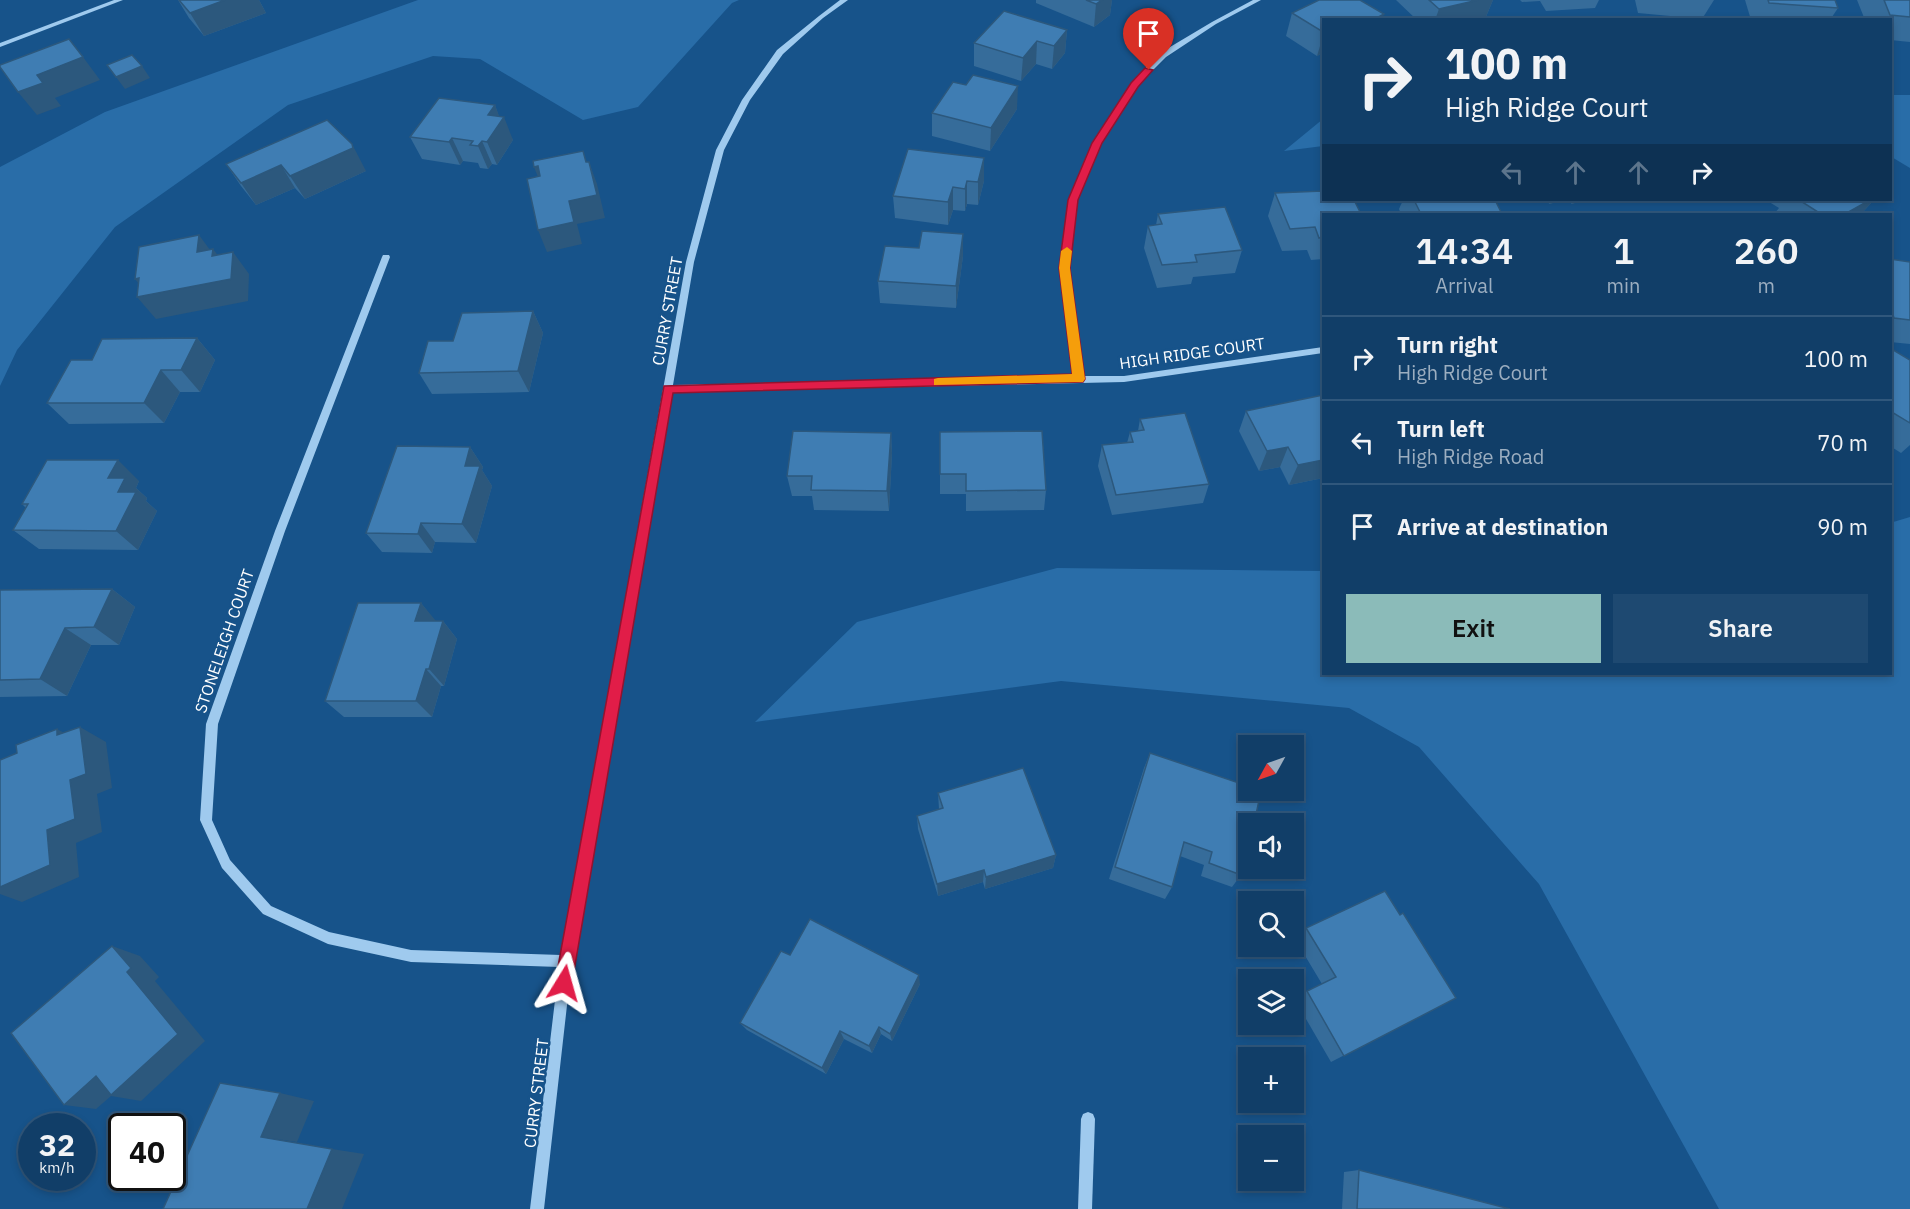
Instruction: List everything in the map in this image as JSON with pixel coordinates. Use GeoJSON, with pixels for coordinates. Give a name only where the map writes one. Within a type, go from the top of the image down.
{"type":"FeatureCollection","features":[{"type":"Feature","properties":{"kind":"street"},"geometry":{"type":"LineString","coordinates":[[0,45],[120,0]]}},
{"type":"Feature","properties":{"kind":"street","name":"CURRY STREET"},"geometry":{"type":"LineString","coordinates":[[537,1209],[567,961],[690,262],[720,150],[746,100],[780,52],[845,0]]}},
{"type":"Feature","properties":{"kind":"street"},"geometry":{"type":"LineString","coordinates":[[1079,379],[1065,268],[1073,200],[1097,143],[1134,85],[1163,55],[1214,23],[1258,0]]}},
{"type":"Feature","properties":{"kind":"street","name":"STONELEIGH COURT"},"geometry":{"type":"LineString","coordinates":[[386,256],[280,531],[212,724],[206,820],[226,864],[267,910],[328,938],[411,956],[567,961]]}},
{"type":"Feature","properties":{"kind":"street","name":"HIGH RIDGE COURT"},"geometry":{"type":"LineString","coordinates":[[668,389],[1124,379],[1322,350]]}},
{"type":"Feature","properties":{"kind":"street"},"geometry":{"type":"LineString","coordinates":[[1085,1209],[1088,1119]]}},
{"type":"Feature","properties":{"kind":"shaded area"},"geometry":{"type":"Polygon","coordinates":[[[418,0],[739,0],[732,3],[638,107],[583,120],[480,59],[433,56],[288,105],[115,227],[17,350],[0,386],[0,167],[105,112],[418,0]]]}},
{"type":"Feature","properties":{"kind":"shaded area"},"geometry":{"type":"Polygon","coordinates":[[[1892,95],[1910,95],[1910,168],[1892,157],[1892,95]]]}},
{"type":"Feature","properties":{"kind":"shaded area"},"geometry":{"type":"Polygon","coordinates":[[[1322,120],[1322,146],[1284,151],[1322,120]]]}},
{"type":"Feature","properties":{"kind":"shaded area"},"geometry":{"type":"Polygon","coordinates":[[[1910,517],[1910,1209],[1719,1209],[1539,884],[1419,747],[1349,708],[1061,681],[755,722],[857,622],[1057,568],[1322,571],[1322,675],[1892,675],[1892,522],[1910,517]]]}},
{"type":"Feature","properties":{"kind":"building"},"geometry":{"type":"Polygon","coordinates":[[[179,0],[225,0],[190,13],[179,0]]]}},
{"type":"Feature","properties":{"kind":"building"},"geometry":{"type":"Polygon","coordinates":[[[1086,0],[1102,0],[1096,4],[1086,0]]]}},
{"type":"Feature","properties":{"kind":"building"},"geometry":{"type":"Polygon","coordinates":[[[1319,0],[1360,0],[1384,14],[1377,18],[1322,18],[1322,31],[1292,13],[1319,0]]]}},
{"type":"Feature","properties":{"kind":"building"},"geometry":{"type":"Polygon","coordinates":[[[1429,0],[1478,0],[1439,9],[1429,0]]]}},
{"type":"Feature","properties":{"kind":"building"},"geometry":{"type":"Polygon","coordinates":[[[1768,0],[1835,0],[1838,8],[1769,3],[1768,0]]]}},
{"type":"Feature","properties":{"kind":"building"},"geometry":{"type":"Polygon","coordinates":[[[1884,0],[1910,0],[1910,17],[1890,15],[1884,0]]]}},
{"type":"Feature","properties":{"kind":"building"},"geometry":{"type":"Polygon","coordinates":[[[1004,11],[1067,30],[1054,46],[1037,41],[1023,58],[974,43],[1004,11]]]}},
{"type":"Feature","properties":{"kind":"building"},"geometry":{"type":"Polygon","coordinates":[[[69,39],[83,57],[37,75],[43,83],[18,92],[0,67],[0,65],[69,39]]]}},
{"type":"Feature","properties":{"kind":"building"},"geometry":{"type":"Polygon","coordinates":[[[132,55],[142,66],[116,77],[107,65],[132,55]]]}},
{"type":"Feature","properties":{"kind":"building"},"geometry":{"type":"Polygon","coordinates":[[[973,75],[1018,86],[991,128],[932,113],[953,82],[966,85],[973,75]]]}},
{"type":"Feature","properties":{"kind":"building"},"geometry":{"type":"Polygon","coordinates":[[[439,98],[495,105],[488,115],[504,117],[487,142],[482,141],[478,146],[470,145],[473,141],[452,138],[449,142],[410,137],[439,98]]]}},
{"type":"Feature","properties":{"kind":"building"},"geometry":{"type":"Polygon","coordinates":[[[327,120],[352,144],[353,148],[290,176],[281,165],[241,183],[226,164],[327,120]]]}},
{"type":"Feature","properties":{"kind":"building"},"geometry":{"type":"Polygon","coordinates":[[[908,149],[984,158],[978,182],[967,181],[965,189],[953,187],[948,202],[893,196],[908,149]]]}},
{"type":"Feature","properties":{"kind":"building"},"geometry":{"type":"Polygon","coordinates":[[[583,151],[586,162],[589,162],[597,195],[569,201],[574,222],[538,230],[527,179],[540,176],[538,166],[534,167],[533,161],[583,151]]]}},
{"type":"Feature","properties":{"kind":"building"},"geometry":{"type":"Polygon","coordinates":[[[1322,191],[1322,201],[1354,201],[1360,213],[1322,213],[1322,237],[1319,238],[1315,227],[1290,229],[1275,193],[1322,191]]]}},
{"type":"Feature","properties":{"kind":"building"},"geometry":{"type":"Polygon","coordinates":[[[1414,201],[1496,201],[1502,213],[1420,213],[1414,201]]]}},
{"type":"Feature","properties":{"kind":"building"},"geometry":{"type":"Polygon","coordinates":[[[1801,201],[1868,201],[1847,213],[1819,213],[1801,201]]]}},
{"type":"Feature","properties":{"kind":"building"},"geometry":{"type":"Polygon","coordinates":[[[1225,207],[1242,250],[1195,255],[1197,262],[1162,265],[1148,226],[1162,224],[1158,214],[1225,207]]]}},
{"type":"Feature","properties":{"kind":"building"},"geometry":{"type":"Polygon","coordinates":[[[922,231],[963,234],[956,286],[878,281],[885,246],[919,248],[922,231]]]}},
{"type":"Feature","properties":{"kind":"building"},"geometry":{"type":"Polygon","coordinates":[[[199,235],[197,252],[213,249],[212,256],[233,252],[231,279],[137,297],[139,278],[135,279],[139,247],[199,235]]]}},
{"type":"Feature","properties":{"kind":"building"},"geometry":{"type":"Polygon","coordinates":[[[1892,259],[1910,262],[1910,320],[1894,318],[1892,259]]]}},
{"type":"Feature","properties":{"kind":"building"},"geometry":{"type":"Polygon","coordinates":[[[533,311],[518,371],[419,373],[428,341],[453,341],[462,313],[533,311]]]}},
{"type":"Feature","properties":{"kind":"building"},"geometry":{"type":"Polygon","coordinates":[[[197,338],[181,370],[161,370],[144,403],[47,403],[71,360],[92,360],[102,339],[197,338]]]}},
{"type":"Feature","properties":{"kind":"building"},"geometry":{"type":"Polygon","coordinates":[[[1892,349],[1910,360],[1910,423],[1892,412],[1892,349]]]}},
{"type":"Feature","properties":{"kind":"building"},"geometry":{"type":"Polygon","coordinates":[[[1322,395],[1322,460],[1298,465],[1288,447],[1267,451],[1246,411],[1322,395]]]}},
{"type":"Feature","properties":{"kind":"building"},"geometry":{"type":"Polygon","coordinates":[[[1185,413],[1209,484],[1116,495],[1102,445],[1133,442],[1130,432],[1144,430],[1140,419],[1185,413]]]}},
{"type":"Feature","properties":{"kind":"building"},"geometry":{"type":"Polygon","coordinates":[[[793,431],[891,433],[887,491],[811,490],[812,476],[787,476],[793,431]]]}},
{"type":"Feature","properties":{"kind":"building"},"geometry":{"type":"Polygon","coordinates":[[[1042,431],[1046,490],[966,491],[966,474],[940,474],[940,432],[1042,431]]]}},
{"type":"Feature","properties":{"kind":"building"},"geometry":{"type":"Polygon","coordinates":[[[397,446],[470,447],[465,466],[480,466],[462,524],[421,523],[418,534],[366,533],[397,446]]]}},
{"type":"Feature","properties":{"kind":"building"},"geometry":{"type":"Polygon","coordinates":[[[47,460],[118,460],[108,478],[125,478],[118,492],[136,492],[116,531],[13,530],[28,504],[22,504],[47,460]]]}},
{"type":"Feature","properties":{"kind":"building"},"geometry":{"type":"Polygon","coordinates":[[[112,589],[94,627],[65,628],[40,679],[0,680],[0,590],[112,589]]]}},
{"type":"Feature","properties":{"kind":"building"},"geometry":{"type":"Polygon","coordinates":[[[358,603],[421,603],[415,621],[443,621],[429,669],[426,669],[416,701],[325,701],[358,603]]]}},
{"type":"Feature","properties":{"kind":"building"},"geometry":{"type":"Polygon","coordinates":[[[80,727],[86,774],[70,780],[75,819],[47,830],[50,865],[0,887],[0,760],[17,753],[16,745],[57,729],[57,735],[80,727]]]}},
{"type":"Feature","properties":{"kind":"building"},"geometry":{"type":"Polygon","coordinates":[[[1150,753],[1238,783],[1238,801],[1259,801],[1256,813],[1238,813],[1238,874],[1209,863],[1212,852],[1184,842],[1172,887],[1115,867],[1150,753]]]}},
{"type":"Feature","properties":{"kind":"building"},"geometry":{"type":"Polygon","coordinates":[[[1023,768],[1056,855],[986,877],[984,870],[937,884],[917,816],[943,808],[938,793],[1023,768]]]}},
{"type":"Feature","properties":{"kind":"building"},"geometry":{"type":"Polygon","coordinates":[[[1385,891],[1400,915],[1403,913],[1456,998],[1344,1056],[1307,991],[1336,977],[1306,928],[1385,891]]]}},
{"type":"Feature","properties":{"kind":"building"},"geometry":{"type":"Polygon","coordinates":[[[810,919],[919,975],[890,1034],[879,1027],[869,1046],[840,1031],[822,1068],[740,1023],[781,951],[790,955],[810,919]]]}},
{"type":"Feature","properties":{"kind":"building"},"geometry":{"type":"Polygon","coordinates":[[[112,946],[131,968],[127,972],[178,1034],[111,1095],[96,1076],[64,1105],[11,1033],[112,946]]]}},
{"type":"Feature","properties":{"kind":"building"},"geometry":{"type":"Polygon","coordinates":[[[220,1083],[280,1093],[261,1137],[332,1149],[307,1209],[163,1209],[171,1191],[186,1191],[186,1158],[220,1083]]]}},
{"type":"Feature","properties":{"kind":"building"},"geometry":{"type":"Polygon","coordinates":[[[1359,1170],[1510,1209],[1357,1209],[1359,1170]]]}},
{"type":"Feature","properties":{"kind":"slow traffic"},"geometry":{"type":"LineString","coordinates":[[938,382],[1079,379],[1065,268],[1067,251]]}},
{"type":"Feature","properties":{"kind":"route"},"geometry":{"type":"LineString","coordinates":[[564,983],[668,389],[1079,379],[1065,268],[1073,200],[1097,143],[1134,85],[1149,70]]}}]}
